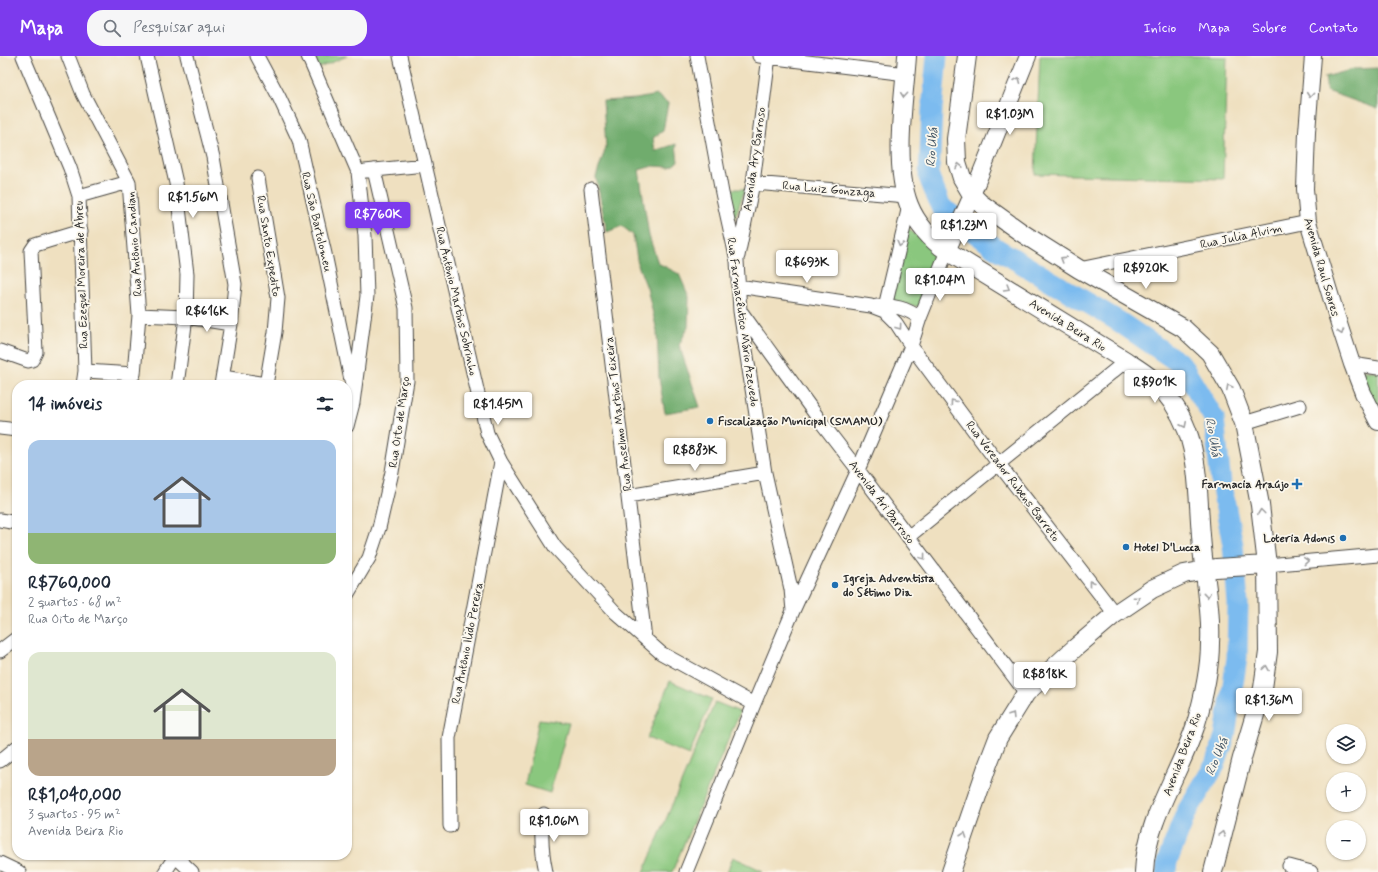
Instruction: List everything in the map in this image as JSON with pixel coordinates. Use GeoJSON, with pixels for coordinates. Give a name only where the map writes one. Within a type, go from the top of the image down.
{"type":"FeatureCollection","features":[{"type":"Feature","properties":{"kind":"main road","name":"Avenida Beira Rio"},"geometry":{"type":"LineString","coordinates":[[907,56],[901,125],[901,164],[908,201],[919,222],[932,239],[947,251],[1126,361],[1153,380],[1172,401],[1187,430],[1195,462],[1211,569],[1209,614],[1210,644],[1206,685],[1195,727],[1152,828],[1144,872]]}},
{"type":"Feature","properties":{"kind":"main road"},"geometry":{"type":"LineString","coordinates":[[967,56],[956,139],[957,162],[969,201],[980,203],[1022,233],[1080,269],[1183,328],[1210,353],[1231,389],[1244,424],[1260,504],[1261,565],[1268,652],[1263,688],[1242,758],[1213,872]]}},
{"type":"Feature","properties":{"kind":"main road"},"geometry":{"type":"LineString","coordinates":[[951,872],[998,738],[1026,693],[1115,614],[1152,589],[1184,574],[1211,569],[1261,565]]}},
{"type":"Feature","properties":{"kind":"street","name":"Rua Ezequel Moreira de Abreu"},"geometry":{"type":"LineString","coordinates":[[23,56],[70,168],[79,196],[85,371],[84,380]]}},
{"type":"Feature","properties":{"kind":"street","name":"Rua Antônio Candian"},"geometry":{"type":"LineString","coordinates":[[68,56],[83,94],[129,182],[139,315],[133,379]]}},
{"type":"Feature","properties":{"kind":"street"},"geometry":{"type":"LineString","coordinates":[[147,56],[176,183],[186,274],[186,317],[178,380]]}},
{"type":"Feature","properties":{"kind":"street"},"geometry":{"type":"LineString","coordinates":[[187,56],[213,157],[235,284],[231,324],[222,380]]}},
{"type":"Feature","properties":{"kind":"street","name":"Rua São Bartolomeu"},"geometry":{"type":"LineString","coordinates":[[257,56],[280,97],[299,140],[325,254],[351,380]]}},
{"type":"Feature","properties":{"kind":"street"},"geometry":{"type":"LineString","coordinates":[[308,56],[358,172],[365,236],[367,296],[352,404]]}},
{"type":"Feature","properties":{"kind":"street","name":"Rua Antônio Martins Sobrinho"},"geometry":{"type":"LineString","coordinates":[[400,56],[487,433],[501,462],[555,547],[616,613],[661,653],[754,704]]}},
{"type":"Feature","properties":{"kind":"street","name":"Rua Farmacêutico Mário Azevedo"},"geometry":{"type":"LineString","coordinates":[[697,56],[722,193],[737,262],[740,311],[766,473],[791,589],[793,612]]}},
{"type":"Feature","properties":{"kind":"street"},"geometry":{"type":"LineString","coordinates":[[765,56],[906,74]]}},
{"type":"Feature","properties":{"kind":"street","name":"Avenida Ary Barroso"},"geometry":{"type":"LineString","coordinates":[[737,262],[753,183],[765,56]]}},
{"type":"Feature","properties":{"kind":"street"},"geometry":{"type":"LineString","coordinates":[[686,872],[793,612],[858,470],[911,346],[920,318],[947,251],[1028,56]]}},
{"type":"Feature","properties":{"kind":"street","name":"Avenida Raul Soares"},"geometry":{"type":"LineString","coordinates":[[1313,56],[1307,132],[1305,189],[1308,222],[1352,364],[1363,393],[1378,422]]}},
{"type":"Feature","properties":{"kind":"street"},"geometry":{"type":"LineString","coordinates":[[358,172],[425,165]]}},
{"type":"Feature","properties":{"kind":"street","name":"Rua Oito de Março"},"geometry":{"type":"LineString","coordinates":[[352,587],[369,558],[379,528],[392,472],[407,380],[406,308],[374,170]]}},
{"type":"Feature","properties":{"kind":"street","name":"Rua Santo Expedito"},"geometry":{"type":"LineString","coordinates":[[258,178],[278,298],[275,332],[267,380]]}},
{"type":"Feature","properties":{"kind":"street"},"geometry":{"type":"LineString","coordinates":[[79,196],[129,182]]}},
{"type":"Feature","properties":{"kind":"street","name":"Rua Luiz Gonzaga"},"geometry":{"type":"LineString","coordinates":[[753,183],[908,201]]}},
{"type":"Feature","properties":{"kind":"street","name":"Rua Anselmo Martins Teixeira"},"geometry":{"type":"LineString","coordinates":[[591,189],[645,639]]}},
{"type":"Feature","properties":{"kind":"street"},"geometry":{"type":"LineString","coordinates":[[880,308],[908,201]]}},
{"type":"Feature","properties":{"kind":"street","name":"Rua Julia Alvim"},"geometry":{"type":"LineString","coordinates":[[1080,269],[1308,222]]}},
{"type":"Feature","properties":{"kind":"street"},"geometry":{"type":"LineString","coordinates":[[0,350],[28,361],[32,360],[36,352],[31,252],[35,245],[81,231]]}},
{"type":"Feature","properties":{"kind":"street"},"geometry":{"type":"LineString","coordinates":[[738,286],[880,308],[904,308],[920,318]]}},
{"type":"Feature","properties":{"kind":"street","name":"Rua Vereador Rubens Barreto"},"geometry":{"type":"LineString","coordinates":[[880,308],[896,324],[998,463],[1115,614]]}},
{"type":"Feature","properties":{"kind":"street","name":"Avenida Ari Barroso"},"geometry":{"type":"LineString","coordinates":[[740,311],[786,376],[1026,693]]}},
{"type":"Feature","properties":{"kind":"street"},"geometry":{"type":"LineString","coordinates":[[139,315],[186,317],[231,324]]}},
{"type":"Feature","properties":{"kind":"street"},"geometry":{"type":"LineString","coordinates":[[908,537],[1126,361]]}},
{"type":"Feature","properties":{"kind":"street"},"geometry":{"type":"LineString","coordinates":[[1352,364],[1378,368]]}},
{"type":"Feature","properties":{"kind":"street"},"geometry":{"type":"LineString","coordinates":[[85,371],[133,379]]}},
{"type":"Feature","properties":{"kind":"street","name":"Rua São Bartolomeu"},"geometry":{"type":"LineString","coordinates":[[352,385],[354,395]]}},
{"type":"Feature","properties":{"kind":"street"},"geometry":{"type":"LineString","coordinates":[[1244,424],[1300,406]]}},
{"type":"Feature","properties":{"kind":"street"},"geometry":{"type":"LineString","coordinates":[[0,428],[12,429]]}},
{"type":"Feature","properties":{"kind":"street","name":"Rua Antônio Ilido Pereira"},"geometry":{"type":"LineString","coordinates":[[450,826],[449,738],[501,462]]}},
{"type":"Feature","properties":{"kind":"street"},"geometry":{"type":"LineString","coordinates":[[628,496],[766,473]]}},
{"type":"Feature","properties":{"kind":"street"},"geometry":{"type":"LineString","coordinates":[[0,520],[12,522]]}},
{"type":"Feature","properties":{"kind":"street"},"geometry":{"type":"LineString","coordinates":[[1261,565],[1378,555]]}},
{"type":"Feature","properties":{"kind":"street"},"geometry":{"type":"LineString","coordinates":[[0,651],[12,642]]}},
{"type":"Feature","properties":{"kind":"street"},"geometry":{"type":"LineString","coordinates":[[0,761],[12,751]]}},
{"type":"Feature","properties":{"kind":"street"},"geometry":{"type":"LineString","coordinates":[[544,814],[542,824],[542,850],[546,872]]}},
{"type":"Feature","properties":{"kind":"street"},"geometry":{"type":"LineString","coordinates":[[165,872],[173,860]]}},
{"type":"Feature","properties":{"kind":"street"},"geometry":{"type":"LineString","coordinates":[[180,860],[192,872]]}},
{"type":"Feature","properties":{"kind":"street"},"geometry":{"type":"LineString","coordinates":[[0,863],[19,872]]}},
{"type":"Feature","properties":{"kind":"street"},"geometry":{"type":"LineString","coordinates":[[1289,866],[1311,872]]}},
{"type":"Feature","properties":{"kind":"green space"},"geometry":{"type":"Polygon","coordinates":[[[314,56],[347,56],[319,68],[314,56]]]}},
{"type":"Feature","properties":{"kind":"green space"},"geometry":{"type":"Polygon","coordinates":[[[1040,56],[1227,57],[1223,179],[1035,174],[1040,56]]]}},
{"type":"Feature","properties":{"kind":"green space"},"geometry":{"type":"Polygon","coordinates":[[[1378,68],[1378,109],[1327,91],[1325,77],[1354,69],[1378,68]]]}},
{"type":"Feature","properties":{"kind":"green space"},"geometry":{"type":"Polygon","coordinates":[[[657,95],[668,103],[663,131],[653,138],[655,151],[676,144],[678,162],[670,167],[653,166],[639,170],[649,236],[658,263],[679,274],[689,297],[688,327],[679,345],[700,407],[665,413],[659,378],[657,331],[647,288],[638,265],[633,235],[622,226],[607,232],[596,177],[606,147],[603,101],[636,99],[657,95]]]}},
{"type":"Feature","properties":{"kind":"green space"},"geometry":{"type":"Polygon","coordinates":[[[725,189],[745,189],[734,220],[725,189]]]}},
{"type":"Feature","properties":{"kind":"green space"},"geometry":{"type":"Polygon","coordinates":[[[907,227],[937,254],[920,307],[890,302],[907,227]]]}},
{"type":"Feature","properties":{"kind":"green space"},"geometry":{"type":"Polygon","coordinates":[[[1357,371],[1378,371],[1378,417],[1357,371]]]}},
{"type":"Feature","properties":{"kind":"green space"},"geometry":{"type":"Polygon","coordinates":[[[670,681],[712,699],[689,755],[647,738],[670,681]]]}},
{"type":"Feature","properties":{"kind":"green space"},"geometry":{"type":"Polygon","coordinates":[[[715,702],[740,712],[672,872],[644,872],[715,702]]]}},
{"type":"Feature","properties":{"kind":"green space"},"geometry":{"type":"Polygon","coordinates":[[[539,719],[569,723],[550,793],[525,785],[539,719]]]}},
{"type":"Feature","properties":{"kind":"green space"},"geometry":{"type":"Polygon","coordinates":[[[733,857],[763,871],[727,872],[733,857]]]}},
{"type":"Feature","properties":{"kind":"waterway","name":"Rio Ubá"},"geometry":{"type":"LineString","coordinates":[[937,56],[932,110],[929,177],[941,207],[994,247],[1118,321],[1181,364],[1214,418],[1221,483],[1233,545],[1238,603],[1237,658],[1225,736],[1215,765],[1186,813],[1167,862],[1166,872]]}},
{"type":"Feature","properties":{"kind":"place","name":"Fiscalização Municipal (SMAMU)"},"geometry":{"type":"Point","coordinates":[710,421]}},
{"type":"Feature","properties":{"kind":"place","name":"Farmacia Araújo"},"geometry":{"type":"Point","coordinates":[1297,484]}},
{"type":"Feature","properties":{"kind":"place","name":"Loteria Adonis"},"geometry":{"type":"Point","coordinates":[1343,538]}},
{"type":"Feature","properties":{"kind":"place","name":"Hotel D'Lucca"},"geometry":{"type":"Point","coordinates":[1126,547]}},
{"type":"Feature","properties":{"kind":"place","name":"Igreja Adventista do Sétimo Dia"},"geometry":{"type":"Point","coordinates":[835,585]}}]}
